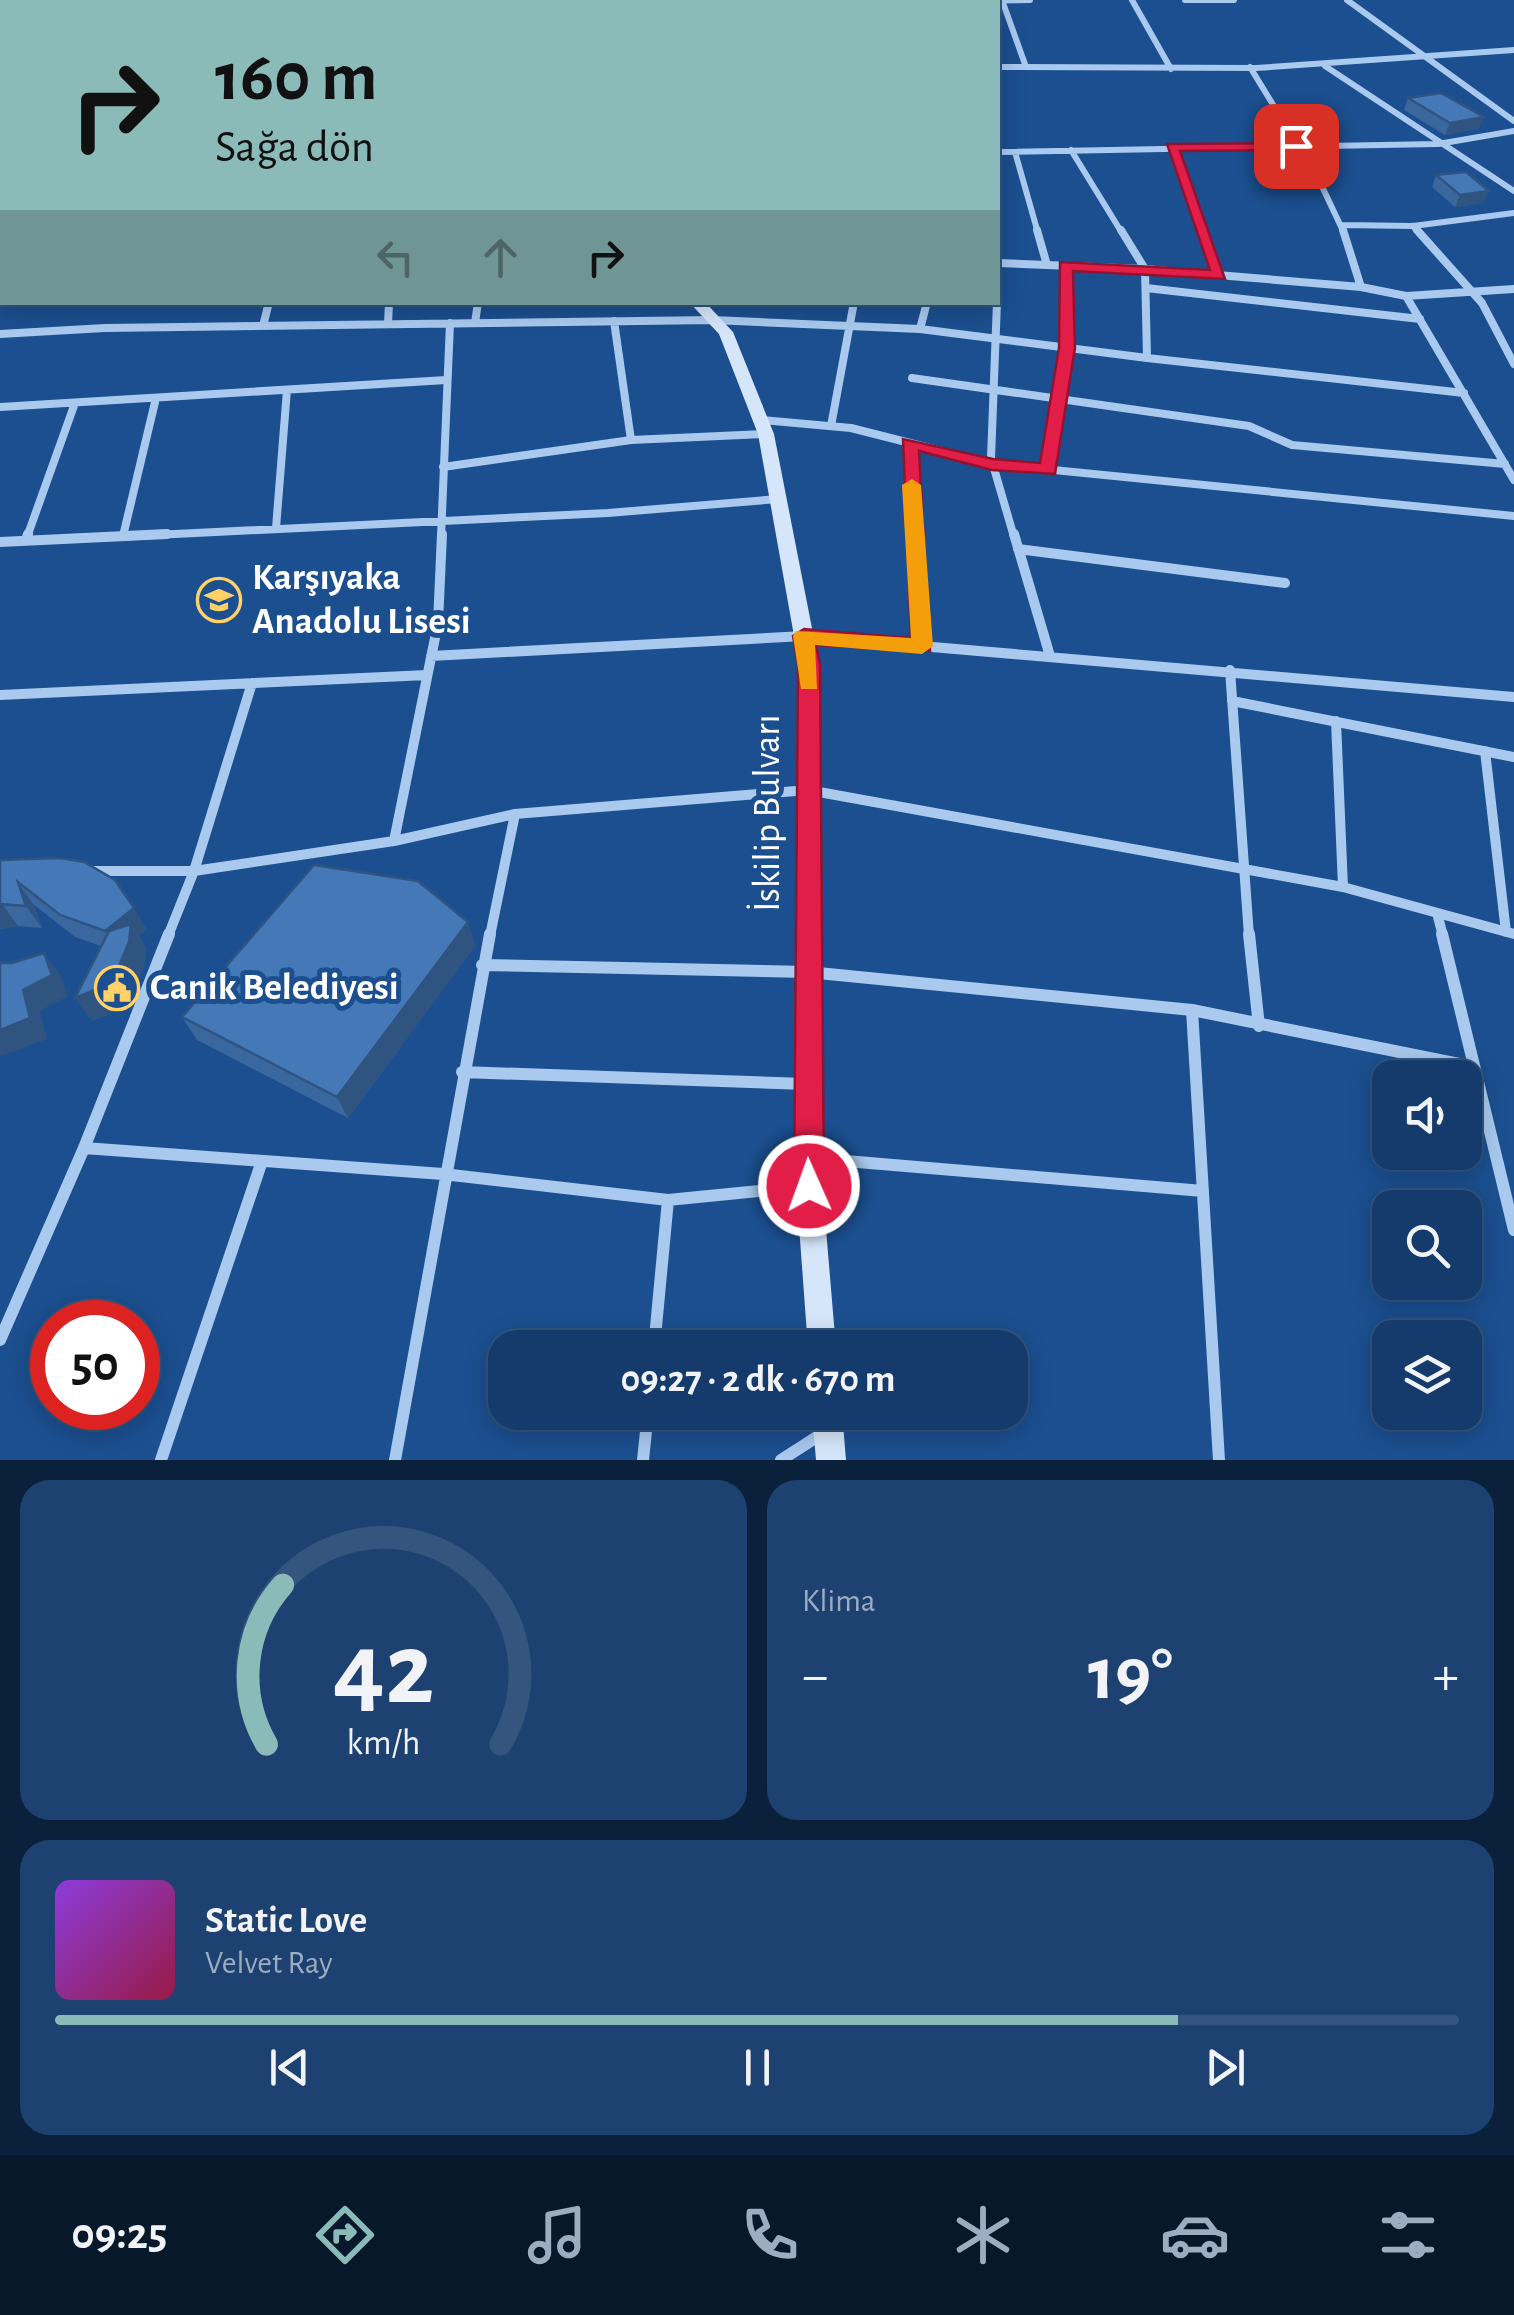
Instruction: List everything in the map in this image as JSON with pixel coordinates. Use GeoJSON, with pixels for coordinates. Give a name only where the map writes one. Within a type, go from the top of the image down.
{"type":"FeatureCollection","features":[{"type":"Feature","properties":{"kind":"main road","name":"İskilip Bulvarı"},"geometry":{"type":"LineString","coordinates":[[699,305],[726,332],[763,427],[809,664],[807,1158],[821,1330]]}},
{"type":"Feature","properties":{"kind":"main road"},"geometry":{"type":"LineString","coordinates":[[829,1430],[831,1460]]}},
{"type":"Feature","properties":{"kind":"street"},"geometry":{"type":"LineString","coordinates":[[1026,67],[1002,0],[1030,0]]}},
{"type":"Feature","properties":{"kind":"street"},"geometry":{"type":"LineString","coordinates":[[1132,0],[1170,68]]}},
{"type":"Feature","properties":{"kind":"street"},"geometry":{"type":"LineString","coordinates":[[1184,0],[1234,0]]}},
{"type":"Feature","properties":{"kind":"street"},"geometry":{"type":"LineString","coordinates":[[1347,0],[1514,120]]}},
{"type":"Feature","properties":{"kind":"street"},"geometry":{"type":"LineString","coordinates":[[1000,66],[1325,66],[1429,61],[1514,50]]}},
{"type":"Feature","properties":{"kind":"street"},"geometry":{"type":"LineString","coordinates":[[1325,66],[1514,191]]}},
{"type":"Feature","properties":{"kind":"street"},"geometry":{"type":"LineString","coordinates":[[1250,67],[1258,88],[1341,225],[1354,254],[1361,287]]}},
{"type":"Feature","properties":{"kind":"street"},"geometry":{"type":"LineString","coordinates":[[1000,152],[1438,144],[1514,131]]}},
{"type":"Feature","properties":{"kind":"street"},"geometry":{"type":"LineString","coordinates":[[1172,147],[1220,276]]}},
{"type":"Feature","properties":{"kind":"street"},"geometry":{"type":"LineString","coordinates":[[1071,150],[1145,269],[1147,358]]}},
{"type":"Feature","properties":{"kind":"street"},"geometry":{"type":"LineString","coordinates":[[1015,152],[1047,265]]}},
{"type":"Feature","properties":{"kind":"street"},"geometry":{"type":"LineString","coordinates":[[1341,225],[1413,226],[1514,212]]}},
{"type":"Feature","properties":{"kind":"street"},"geometry":{"type":"LineString","coordinates":[[1413,226],[1473,291],[1514,364]]}},
{"type":"Feature","properties":{"kind":"street"},"geometry":{"type":"LineString","coordinates":[[1000,262],[1145,269],[1361,287],[1406,296],[1514,289]]}},
{"type":"Feature","properties":{"kind":"street"},"geometry":{"type":"LineString","coordinates":[[1048,470],[1067,348],[1065,266]]}},
{"type":"Feature","properties":{"kind":"street"},"geometry":{"type":"LineString","coordinates":[[1146,288],[1420,319]]}},
{"type":"Feature","properties":{"kind":"street"},"geometry":{"type":"LineString","coordinates":[[1406,296],[1513,477]]}},
{"type":"Feature","properties":{"kind":"street"},"geometry":{"type":"LineString","coordinates":[[264,326],[268,305]]}},
{"type":"Feature","properties":{"kind":"street"},"geometry":{"type":"LineString","coordinates":[[388,324],[389,305]]}},
{"type":"Feature","properties":{"kind":"street"},"geometry":{"type":"LineString","coordinates":[[475,323],[478,305]]}},
{"type":"Feature","properties":{"kind":"street"},"geometry":{"type":"LineString","coordinates":[[831,426],[854,305]]}},
{"type":"Feature","properties":{"kind":"street"},"geometry":{"type":"LineString","coordinates":[[920,329],[926,305]]}},
{"type":"Feature","properties":{"kind":"street"},"geometry":{"type":"LineString","coordinates":[[997,305],[991,389],[992,464],[1050,656]]}},
{"type":"Feature","properties":{"kind":"street"},"geometry":{"type":"LineString","coordinates":[[0,334],[713,320],[920,329],[1464,393]]}},
{"type":"Feature","properties":{"kind":"street"},"geometry":{"type":"LineString","coordinates":[[614,321],[631,440]]}},
{"type":"Feature","properties":{"kind":"street"},"geometry":{"type":"LineString","coordinates":[[394,841],[438,623],[450,323]]}},
{"type":"Feature","properties":{"kind":"street"},"geometry":{"type":"LineString","coordinates":[[912,378],[1249,426],[1292,445],[1505,464]]}},
{"type":"Feature","properties":{"kind":"street"},"geometry":{"type":"LineString","coordinates":[[0,407],[446,380]]}},
{"type":"Feature","properties":{"kind":"street"},"geometry":{"type":"LineString","coordinates":[[276,528],[287,390]]}},
{"type":"Feature","properties":{"kind":"street"},"geometry":{"type":"LineString","coordinates":[[123,536],[156,398]]}},
{"type":"Feature","properties":{"kind":"street"},"geometry":{"type":"LineString","coordinates":[[26,540],[75,403]]}},
{"type":"Feature","properties":{"kind":"street"},"geometry":{"type":"LineString","coordinates":[[443,467],[631,440],[763,427],[831,426],[992,464],[1514,516]]}},
{"type":"Feature","properties":{"kind":"street"},"geometry":{"type":"LineString","coordinates":[[909,443],[922,646]]}},
{"type":"Feature","properties":{"kind":"street"},"geometry":{"type":"LineString","coordinates":[[0,542],[778,499]]}},
{"type":"Feature","properties":{"kind":"street"},"geometry":{"type":"LineString","coordinates":[[1018,549],[1285,582]]}},
{"type":"Feature","properties":{"kind":"street"},"geometry":{"type":"LineString","coordinates":[[431,656],[804,636],[1514,697]]}},
{"type":"Feature","properties":{"kind":"street"},"geometry":{"type":"LineString","coordinates":[[1230,670],[1242,869],[1259,1026]]}},
{"type":"Feature","properties":{"kind":"street"},"geometry":{"type":"LineString","coordinates":[[0,694],[427,675]]}},
{"type":"Feature","properties":{"kind":"street"},"geometry":{"type":"LineString","coordinates":[[0,1340],[84,1148],[194,871],[252,683]]}},
{"type":"Feature","properties":{"kind":"street"},"geometry":{"type":"LineString","coordinates":[[1232,701],[1514,756]]}},
{"type":"Feature","properties":{"kind":"street"},"geometry":{"type":"LineString","coordinates":[[1336,722],[1343,887]]}},
{"type":"Feature","properties":{"kind":"street"},"geometry":{"type":"LineString","coordinates":[[78,871],[194,871],[394,841],[515,814],[808,790],[1343,887],[1510,933],[1485,751]]}},
{"type":"Feature","properties":{"kind":"street"},"geometry":{"type":"LineString","coordinates":[[395,1460],[482,964],[515,814]]}},
{"type":"Feature","properties":{"kind":"street"},"geometry":{"type":"LineString","coordinates":[[1437,913],[1472,1060]]}},
{"type":"Feature","properties":{"kind":"street"},"geometry":{"type":"LineString","coordinates":[[482,964],[808,972],[1192,1010],[1437,1060]]}},
{"type":"Feature","properties":{"kind":"street"},"geometry":{"type":"LineString","coordinates":[[1192,1010],[1219,1460]]}},
{"type":"Feature","properties":{"kind":"street"},"geometry":{"type":"LineString","coordinates":[[462,1072],[808,1084]]}},
{"type":"Feature","properties":{"kind":"street"},"geometry":{"type":"LineString","coordinates":[[1482,1100],[1514,1230]]}},
{"type":"Feature","properties":{"kind":"street"},"geometry":{"type":"LineString","coordinates":[[84,1148],[443,1174],[668,1200],[809,1186]]}},
{"type":"Feature","properties":{"kind":"street"},"geometry":{"type":"LineString","coordinates":[[807,1158],[1203,1191]]}},
{"type":"Feature","properties":{"kind":"street"},"geometry":{"type":"LineString","coordinates":[[161,1460],[262,1161]]}},
{"type":"Feature","properties":{"kind":"street"},"geometry":{"type":"LineString","coordinates":[[656,1330],[668,1200]]}},
{"type":"Feature","properties":{"kind":"street"},"geometry":{"type":"LineString","coordinates":[[643,1460],[646,1430]]}},
{"type":"Feature","properties":{"kind":"street"},"geometry":{"type":"LineString","coordinates":[[781,1460],[817,1430]]}},
{"type":"Feature","properties":{"kind":"building"},"geometry":{"type":"Polygon","coordinates":[[[1441,93],[1484,117],[1450,123],[1408,98],[1441,93]]]}},
{"type":"Feature","properties":{"kind":"building"},"geometry":{"type":"Polygon","coordinates":[[[1466,172],[1489,191],[1460,195],[1436,175],[1466,172]]]}},
{"type":"Feature","properties":{"kind":"building"},"geometry":{"type":"Polygon","coordinates":[[[60,858],[84,862],[115,880],[134,908],[105,931],[60,915],[18,882],[26,906],[0,904],[0,860],[60,858]]]}},
{"type":"Feature","properties":{"kind":"building"},"geometry":{"type":"Polygon","coordinates":[[[314,865],[418,881],[468,922],[337,1097],[182,1017],[314,865]]]}},
{"type":"Feature","properties":{"kind":"building"},"geometry":{"type":"Polygon","coordinates":[[[131,924],[129,942],[112,983],[75,998],[109,931],[131,924]]]}},
{"type":"Feature","properties":{"kind":"building"},"geometry":{"type":"Polygon","coordinates":[[[44,953],[52,975],[23,990],[30,1018],[0,1030],[0,963],[44,953]]]}},
{"type":"Feature","properties":{"kind":"slow traffic"},"geometry":{"type":"LineString","coordinates":[[809,683],[804,636],[922,646],[912,485]]}},
{"type":"Feature","properties":{"kind":"place","name":"Karşıyaka Anadolu Lisesi"},"geometry":{"type":"Point","coordinates":[219,600]}},
{"type":"Feature","properties":{"kind":"place","name":"Canik Belediyesi"},"geometry":{"type":"Point","coordinates":[117,988]}},
{"type":"Feature","properties":{"kind":"route"},"geometry":{"type":"LineString","coordinates":[[809,1186],[809,664],[804,636],[922,646],[909,443],[992,464],[1048,470],[1067,348],[1065,266],[1220,276],[1172,147],[1296,146]]}}]}
